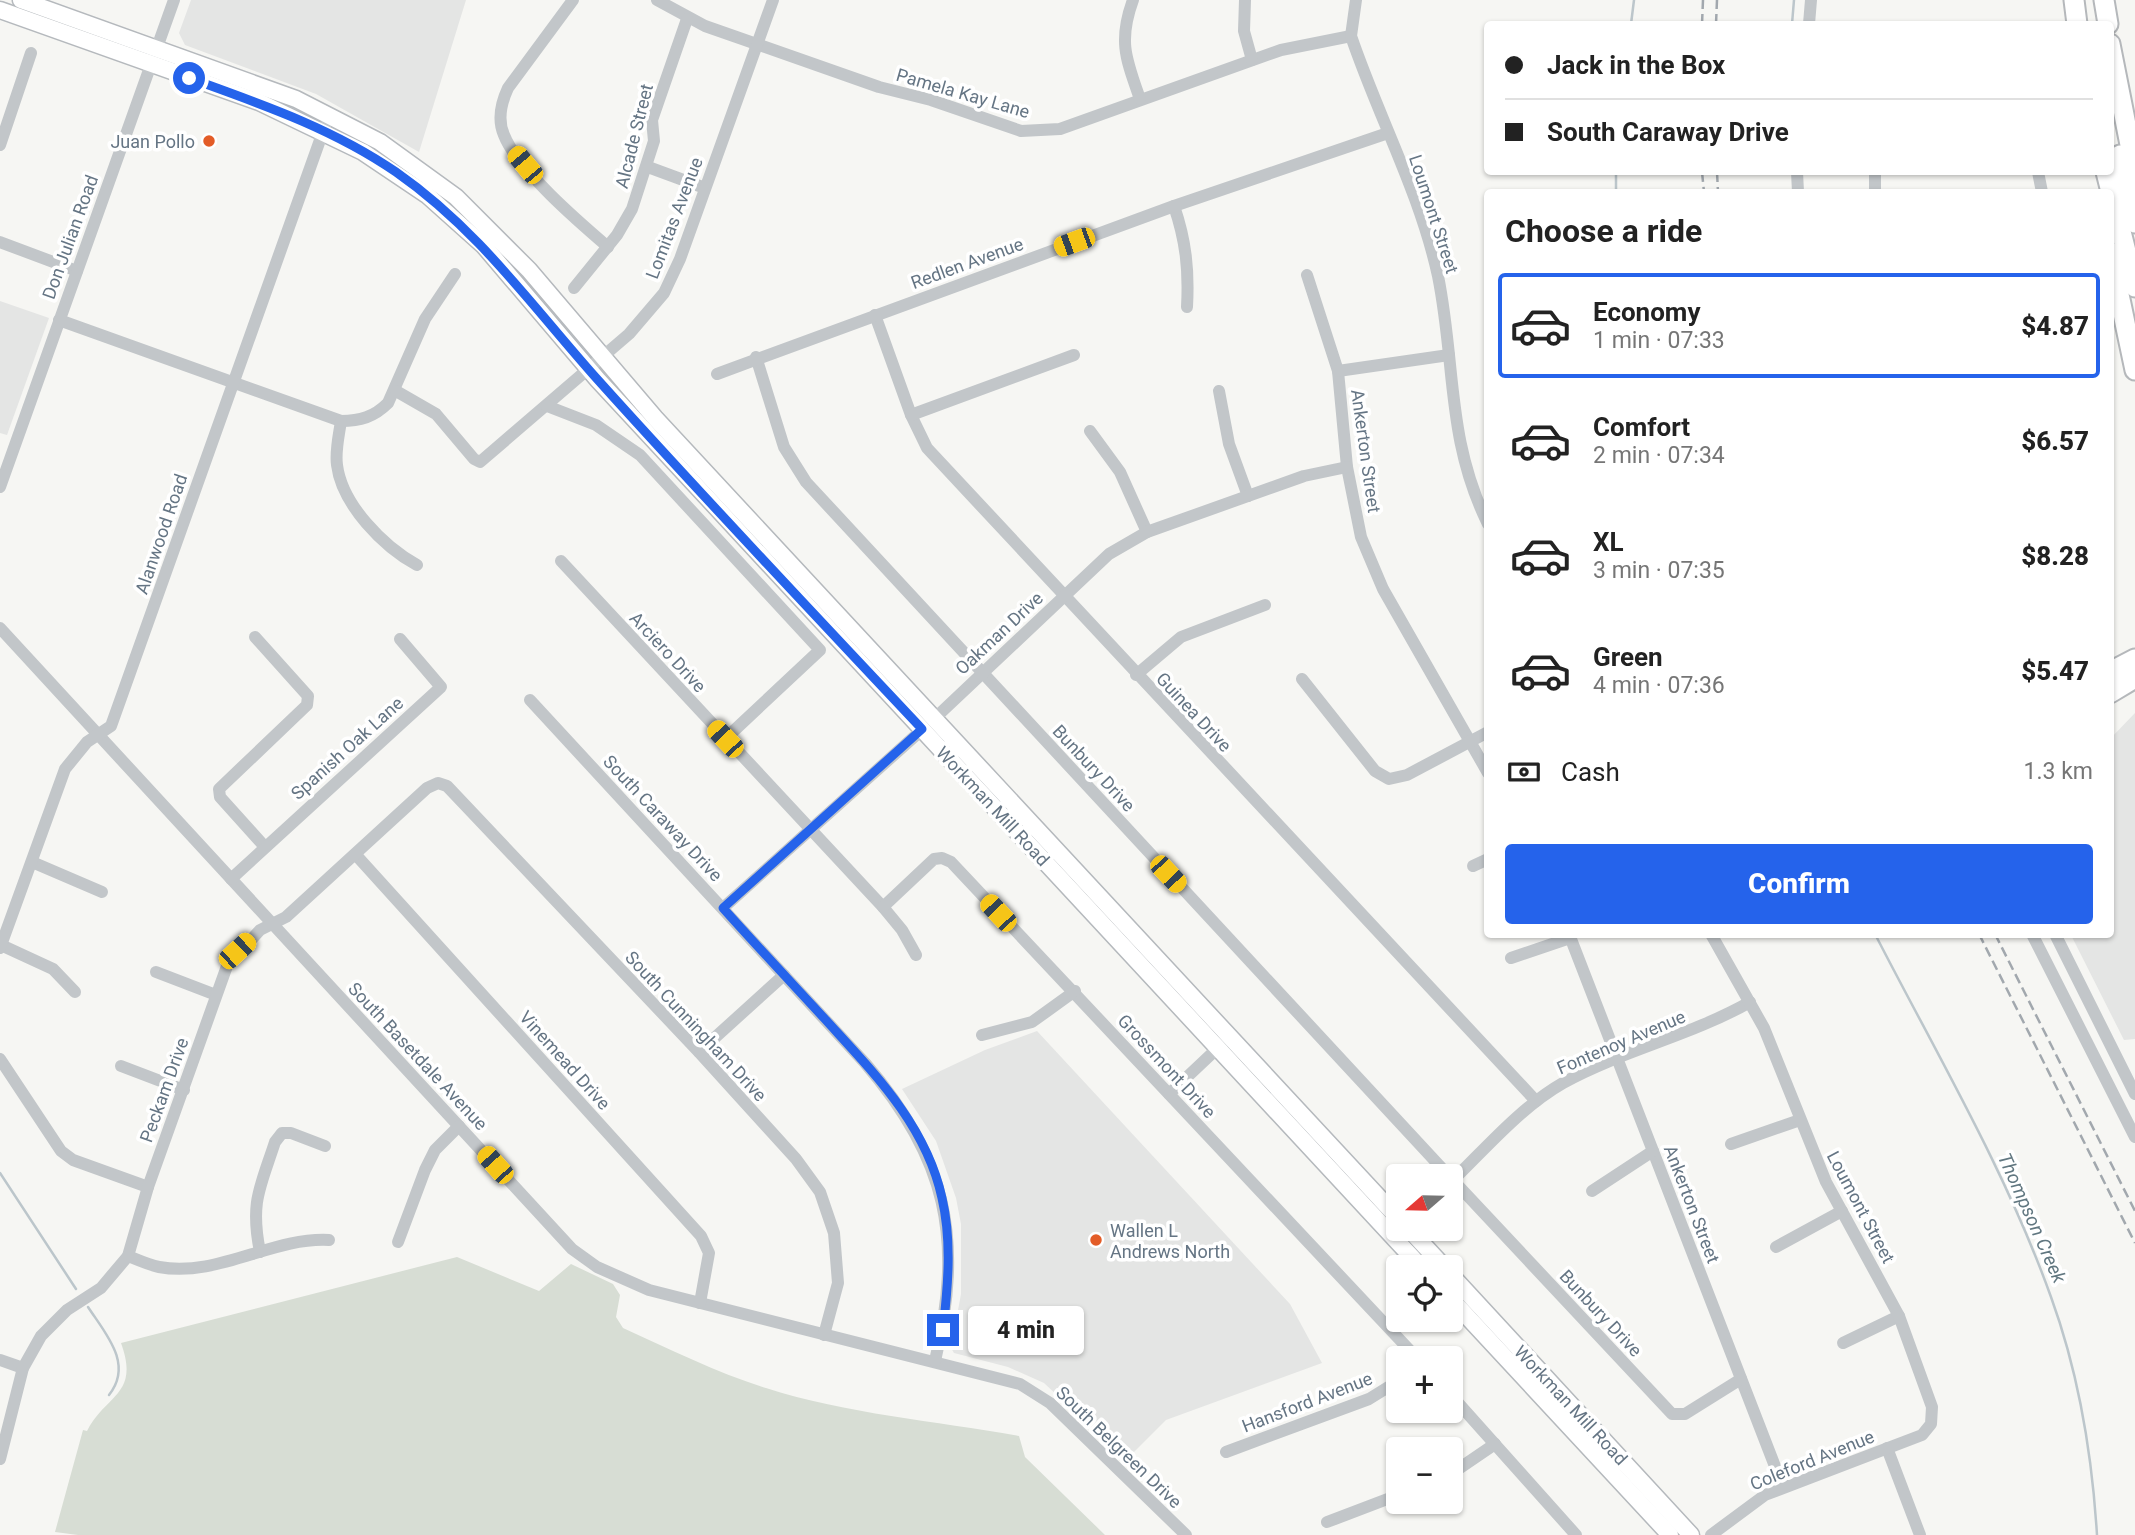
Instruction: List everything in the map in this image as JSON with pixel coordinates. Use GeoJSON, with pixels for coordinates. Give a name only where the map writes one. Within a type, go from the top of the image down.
{"type":"FeatureCollection","features":[{"type":"Feature","properties":{"kind":"highway"},"geometry":{"type":"LineString","coordinates":[[2074,0],[2077,21]]}},
{"type":"Feature","properties":{"kind":"highway"},"geometry":{"type":"LineString","coordinates":[[2091,0],[2094,21]]}},
{"type":"Feature","properties":{"kind":"highway"},"geometry":{"type":"LineString","coordinates":[[2104,0],[2108,21]]}},
{"type":"Feature","properties":{"kind":"highway"},"geometry":{"type":"LineString","coordinates":[[2114,64],[2135,170]]}},
{"type":"Feature","properties":{"kind":"highway"},"geometry":{"type":"LineString","coordinates":[[2114,129],[2135,222]]}},
{"type":"Feature","properties":{"kind":"highway"},"geometry":{"type":"LineString","coordinates":[[2114,203],[2135,286]]}},
{"type":"Feature","properties":{"kind":"highway"},"geometry":{"type":"LineString","coordinates":[[2114,271],[2135,370]]}},
{"type":"Feature","properties":{"kind":"highway"},"geometry":{"type":"LineString","coordinates":[[2114,670],[2135,659]]}},
{"type":"Feature","properties":{"kind":"highway"},"geometry":{"type":"LineString","coordinates":[[2114,691],[2135,678]]}},
{"type":"Feature","properties":{"kind":"main road","name":"Workman Mill Road"},"geometry":{"type":"LineString","coordinates":[[21,0],[153,56]]}},
{"type":"Feature","properties":{"kind":"main road","name":"Workman Mill Road"},"geometry":{"type":"LineString","coordinates":[[0,10],[261,86],[326,122],[456,219],[596,365],[928,724],[1218,1049],[1386,1222]]}},
{"type":"Feature","properties":{"kind":"main road","name":"Workman Mill Road"},"geometry":{"type":"LineString","coordinates":[[928,724],[1230,1037],[1386,1205]]}},
{"type":"Feature","properties":{"kind":"main road"},"geometry":{"type":"LineString","coordinates":[[1420,1241],[1433,1255]]}},
{"type":"Feature","properties":{"kind":"main road","name":"Workman Mill Road"},"geometry":{"type":"LineString","coordinates":[[1463,1288],[1691,1535]]}},
{"type":"Feature","properties":{"kind":"main road","name":"Workman Mill Road"},"geometry":{"type":"LineString","coordinates":[[1463,1312],[1670,1535]]}},
{"type":"Feature","properties":{"kind":"street","name":"Don Julian Road"},"geometry":{"type":"LineString","coordinates":[[0,487],[174,0]]}},
{"type":"Feature","properties":{"kind":"street"},"geometry":{"type":"LineString","coordinates":[[573,0],[508,88],[502,100],[501,126],[508,143],[556,201],[608,247]]}},
{"type":"Feature","properties":{"kind":"street","name":"Pamela Kay Lane"},"geometry":{"type":"LineString","coordinates":[[657,0],[687,19],[879,87],[931,100],[1021,131],[1060,129],[1305,43],[1351,36]]}},
{"type":"Feature","properties":{"kind":"street","name":"Lomitas Avenue"},"geometry":{"type":"LineString","coordinates":[[396,391],[436,414],[474,459],[480,461],[596,365],[647,316],[664,293],[680,259],[773,0]]}},
{"type":"Feature","properties":{"kind":"street"},"geometry":{"type":"LineString","coordinates":[[1133,0],[1124,25],[1124,53],[1140,99]]}},
{"type":"Feature","properties":{"kind":"street"},"geometry":{"type":"LineString","coordinates":[[1245,0],[1244,31],[1252,60]]}},
{"type":"Feature","properties":{"kind":"street","name":"Loumont Street"},"geometry":{"type":"LineString","coordinates":[[1356,0],[1351,36],[1433,255],[1449,355],[1457,436],[1463,462],[1484,514]]}},
{"type":"Feature","properties":{"kind":"street"},"geometry":{"type":"LineString","coordinates":[[1809,21],[1811,0]]}},
{"type":"Feature","properties":{"kind":"street","name":"Alcade Street"},"geometry":{"type":"LineString","coordinates":[[575,288],[627,221],[648,167],[654,141],[652,120],[687,19]]}},
{"type":"Feature","properties":{"kind":"street"},"geometry":{"type":"LineString","coordinates":[[0,145],[31,53]]}},
{"type":"Feature","properties":{"kind":"street","name":"Alanwood Road"},"geometry":{"type":"LineString","coordinates":[[1,947],[65,769],[87,742],[111,726],[326,122]]}},
{"type":"Feature","properties":{"kind":"street","name":"Redlen Avenue"},"geometry":{"type":"LineString","coordinates":[[717,374],[755,357],[1174,206],[1388,133]]}},
{"type":"Feature","properties":{"kind":"street"},"geometry":{"type":"LineString","coordinates":[[648,167],[705,188]]}},
{"type":"Feature","properties":{"kind":"street"},"geometry":{"type":"LineString","coordinates":[[1174,206],[1189,263],[1187,307]]}},
{"type":"Feature","properties":{"kind":"street"},"geometry":{"type":"LineString","coordinates":[[0,242],[77,271]]}},
{"type":"Feature","properties":{"kind":"street"},"geometry":{"type":"LineString","coordinates":[[59,320],[232,384],[341,421],[355,421],[380,412],[396,391],[425,318],[454,274]]}},
{"type":"Feature","properties":{"kind":"street","name":"Ankerton Street"},"geometry":{"type":"LineString","coordinates":[[1307,275],[1338,371],[1347,467],[1361,537],[1383,589],[1484,766]]}},
{"type":"Feature","properties":{"kind":"street","name":"Guinea Drive"},"geometry":{"type":"LineString","coordinates":[[875,315],[911,415],[927,448],[1536,1101]]}},
{"type":"Feature","properties":{"kind":"street"},"geometry":{"type":"LineString","coordinates":[[911,415],[1074,355]]}},
{"type":"Feature","properties":{"kind":"street"},"geometry":{"type":"LineString","coordinates":[[1338,371],[1449,355]]}},
{"type":"Feature","properties":{"kind":"street","name":"Bunbury Drive"},"geometry":{"type":"LineString","coordinates":[[755,357],[784,447],[806,482],[1437,1164]]}},
{"type":"Feature","properties":{"kind":"street"},"geometry":{"type":"LineString","coordinates":[[1219,391],[1229,444],[1248,496]]}},
{"type":"Feature","properties":{"kind":"street"},"geometry":{"type":"LineString","coordinates":[[547,406],[596,425],[640,455],[820,650],[725,739]]}},
{"type":"Feature","properties":{"kind":"street"},"geometry":{"type":"LineString","coordinates":[[341,421],[337,465],[350,501],[399,555],[417,565]]}},
{"type":"Feature","properties":{"kind":"street"},"geometry":{"type":"LineString","coordinates":[[1090,431],[1120,472],[1147,532]]}},
{"type":"Feature","properties":{"kind":"street"},"geometry":{"type":"LineString","coordinates":[[0,443],[14,447]]}},
{"type":"Feature","properties":{"kind":"street","name":"Oakman Drive"},"geometry":{"type":"LineString","coordinates":[[723,908],[928,724],[1109,554],[1147,532],[1304,476],[1347,467]]}},
{"type":"Feature","properties":{"kind":"street","name":"Arciero Drive"},"geometry":{"type":"LineString","coordinates":[[561,561],[883,907],[902,930],[916,955]]}},
{"type":"Feature","properties":{"kind":"street"},"geometry":{"type":"LineString","coordinates":[[1136,675],[1181,637],[1265,605]]}},
{"type":"Feature","properties":{"kind":"street","name":"South Basetdale Avenue"},"geometry":{"type":"LineString","coordinates":[[0,628],[548,1225],[580,1255],[621,1280],[824,1335],[987,1374]]}},
{"type":"Feature","properties":{"kind":"street"},"geometry":{"type":"LineString","coordinates":[[255,636],[307,696],[307,705],[219,789],[220,797],[265,847]]}},
{"type":"Feature","properties":{"kind":"street","name":"Spanish Oak Lane"},"geometry":{"type":"LineString","coordinates":[[231,879],[441,687],[400,639]]}},
{"type":"Feature","properties":{"kind":"street"},"geometry":{"type":"LineString","coordinates":[[1302,679],[1375,771],[1389,779],[1408,775],[1484,734]]}},
{"type":"Feature","properties":{"kind":"street","name":"South Caraway Drive"},"geometry":{"type":"LineString","coordinates":[[530,700],[886,1087],[913,1126],[934,1171],[947,1226],[947,1296],[935,1361]]}},
{"type":"Feature","properties":{"kind":"street","name":"Peckam Drive"},"geometry":{"type":"LineString","coordinates":[[0,1459],[23,1368],[53,1322],[101,1288],[128,1256],[148,1187],[227,966],[237,951],[260,930],[286,917],[427,788],[438,783]]}},
{"type":"Feature","properties":{"kind":"street","name":"South Cunningham Drive"},"geometry":{"type":"LineString","coordinates":[[438,783],[447,786],[699,1052],[796,1158],[820,1192],[834,1233],[838,1283],[824,1335]]}},
{"type":"Feature","properties":{"kind":"street","name":"Vinemead Drive"},"geometry":{"type":"LineString","coordinates":[[356,855],[701,1236],[709,1253],[700,1303]]}},
{"type":"Feature","properties":{"kind":"street","name":"Grossmont Drive"},"geometry":{"type":"LineString","coordinates":[[883,907],[933,859],[942,858],[951,862],[1406,1346]]}},
{"type":"Feature","properties":{"kind":"street"},"geometry":{"type":"LineString","coordinates":[[1473,866],[1484,861]]}},
{"type":"Feature","properties":{"kind":"street"},"geometry":{"type":"LineString","coordinates":[[32,862],[79,879],[102,892]]}},
{"type":"Feature","properties":{"kind":"street"},"geometry":{"type":"LineString","coordinates":[[1511,958],[1564,938]]}},
{"type":"Feature","properties":{"kind":"street","name":"Ankerton Street"},"geometry":{"type":"LineString","coordinates":[[1570,938],[1783,1487]]}},
{"type":"Feature","properties":{"kind":"street","name":"Loumont Street"},"geometry":{"type":"LineString","coordinates":[[1713,938],[1774,1051],[1815,1160],[1899,1316],[1932,1407],[1931,1424]]}},
{"type":"Feature","properties":{"kind":"street"},"geometry":{"type":"LineString","coordinates":[[2034,938],[2135,1137]]}},
{"type":"Feature","properties":{"kind":"street"},"geometry":{"type":"LineString","coordinates":[[2057,938],[2135,1095],[2117,1103]]}},
{"type":"Feature","properties":{"kind":"street"},"geometry":{"type":"LineString","coordinates":[[1,947],[53,969],[75,992]]}},
{"type":"Feature","properties":{"kind":"street"},"geometry":{"type":"LineString","coordinates":[[2045,961],[2064,952]]}},
{"type":"Feature","properties":{"kind":"street"},"geometry":{"type":"LineString","coordinates":[[156,972],[216,995]]}},
{"type":"Feature","properties":{"kind":"street"},"geometry":{"type":"LineString","coordinates":[[699,1052],[784,975]]}},
{"type":"Feature","properties":{"kind":"street"},"geometry":{"type":"LineString","coordinates":[[982,1035],[1032,1022],[1075,991]]}},
{"type":"Feature","properties":{"kind":"street","name":"Fontenoy Avenue"},"geometry":{"type":"LineString","coordinates":[[1463,1168],[1536,1101],[1561,1084],[1703,1026],[1749,1002]]}},
{"type":"Feature","properties":{"kind":"street"},"geometry":{"type":"LineString","coordinates":[[1169,1094],[1230,1037]]}},
{"type":"Feature","properties":{"kind":"street"},"geometry":{"type":"LineString","coordinates":[[0,1059],[61,1151],[73,1160],[148,1187]]}},
{"type":"Feature","properties":{"kind":"street"},"geometry":{"type":"LineString","coordinates":[[121,1066],[184,1090]]}},
{"type":"Feature","properties":{"kind":"street"},"geometry":{"type":"LineString","coordinates":[[1731,1144],[1800,1119]]}},
{"type":"Feature","properties":{"kind":"street"},"geometry":{"type":"LineString","coordinates":[[398,1242],[430,1160],[459,1126]]}},
{"type":"Feature","properties":{"kind":"street"},"geometry":{"type":"LineString","coordinates":[[260,1252],[254,1220],[255,1204],[275,1142],[282,1133],[291,1133],[325,1146]]}},
{"type":"Feature","properties":{"kind":"street"},"geometry":{"type":"LineString","coordinates":[[1592,1191],[1653,1151]]}},
{"type":"Feature","properties":{"kind":"street","name":"Bunbury Drive"},"geometry":{"type":"LineString","coordinates":[[1463,1192],[1672,1415],[1685,1415],[1741,1379]]}},
{"type":"Feature","properties":{"kind":"street"},"geometry":{"type":"LineString","coordinates":[[1776,1247],[1842,1211]]}},
{"type":"Feature","properties":{"kind":"street"},"geometry":{"type":"LineString","coordinates":[[128,1256],[158,1267],[199,1268],[310,1239],[329,1240]]}},
{"type":"Feature","properties":{"kind":"street"},"geometry":{"type":"LineString","coordinates":[[1843,1343],[1899,1316]]}},
{"type":"Feature","properties":{"kind":"street"},"geometry":{"type":"LineString","coordinates":[[0,1360],[23,1368]]}},
{"type":"Feature","properties":{"kind":"street","name":"South Belgreen Drive"},"geometry":{"type":"LineString","coordinates":[[987,1374],[1020,1384],[1050,1403],[1186,1535]]}},
{"type":"Feature","properties":{"kind":"street","name":"Hansford Avenue"},"geometry":{"type":"LineString","coordinates":[[1226,1452],[1369,1399],[1386,1388]]}},
{"type":"Feature","properties":{"kind":"street"},"geometry":{"type":"LineString","coordinates":[[1463,1408],[1571,1533]]}},
{"type":"Feature","properties":{"kind":"street","name":"Coleford Avenue"},"geometry":{"type":"LineString","coordinates":[[1710,1535],[1750,1504],[1783,1487],[1922,1435],[1931,1424]]}},
{"type":"Feature","properties":{"kind":"street"},"geometry":{"type":"LineString","coordinates":[[1463,1466],[1495,1444]]}},
{"type":"Feature","properties":{"kind":"street"},"geometry":{"type":"LineString","coordinates":[[1887,1448],[1920,1535]]}},
{"type":"Feature","properties":{"kind":"street"},"geometry":{"type":"LineString","coordinates":[[1327,1522],[1386,1500]]}},
{"type":"Feature","properties":{"kind":"shaded area"},"geometry":{"type":"Polygon","coordinates":[[[191,0],[466,0],[419,152],[316,94],[185,45],[179,33],[191,0]]]}},
{"type":"Feature","properties":{"kind":"shaded area"},"geometry":{"type":"Polygon","coordinates":[[[0,301],[49,318],[7,435],[0,433],[0,301]]]}},
{"type":"Feature","properties":{"kind":"shaded area"},"geometry":{"type":"Polygon","coordinates":[[[2135,713],[2135,1039],[2124,1040],[2073,938],[2114,938],[2114,735],[2135,713]]]}},
{"type":"Feature","properties":{"kind":"shaded area","name":"Wallen L Andrews North"},"geometry":{"type":"Polygon","coordinates":[[[1037,1031],[1290,1304],[1322,1363],[1166,1420],[1126,1460],[1044,1383],[1008,1367],[954,1353],[951,1348],[961,1294],[961,1224],[956,1198],[936,1141],[902,1089],[985,1050],[1037,1031]]]}},
{"type":"Feature","properties":{"kind":"shaded area"},"geometry":{"type":"Polygon","coordinates":[[[457,1257],[539,1291],[571,1264],[613,1284],[620,1295],[616,1317],[623,1328],[712,1368],[766,1388],[860,1411],[1019,1436],[1025,1457],[1105,1535],[78,1535],[55,1532],[83,1430],[87,1431],[124,1384],[126,1360],[121,1343],[457,1257]]]}},
{"type":"Feature","properties":{"kind":"waterway","name":"Thompson Creek"},"geometry":{"type":"LineString","coordinates":[[1631,21],[1634,0]]}},
{"type":"Feature","properties":{"kind":"waterway"},"geometry":{"type":"LineString","coordinates":[[1792,21],[1794,0]]}},
{"type":"Feature","properties":{"kind":"waterway","name":"Thompson Creek"},"geometry":{"type":"LineString","coordinates":[[1616,175],[1616,189]]}},
{"type":"Feature","properties":{"kind":"waterway","name":"Thompson Creek"},"geometry":{"type":"LineString","coordinates":[[1877,938],[1992,1158],[2051,1297],[2083,1414],[2097,1535]]}},
{"type":"Feature","properties":{"kind":"waterway"},"geometry":{"type":"LineString","coordinates":[[0,1173],[76,1289]]}},
{"type":"Feature","properties":{"kind":"waterway"},"geometry":{"type":"LineString","coordinates":[[88,1307],[109,1338],[118,1360],[119,1372],[109,1395]]}},
{"type":"Feature","properties":{"kind":"railway"},"geometry":{"type":"LineString","coordinates":[[1702,21],[1703,0]]}},
{"type":"Feature","properties":{"kind":"railway"},"geometry":{"type":"LineString","coordinates":[[1716,21],[1717,0]]}},
{"type":"Feature","properties":{"kind":"railway"},"geometry":{"type":"LineString","coordinates":[[1702,175],[1704,189]]}},
{"type":"Feature","properties":{"kind":"railway"},"geometry":{"type":"LineString","coordinates":[[1717,175],[1718,189]]}},
{"type":"Feature","properties":{"kind":"railway"},"geometry":{"type":"LineString","coordinates":[[1981,938],[2135,1243]]}},
{"type":"Feature","properties":{"kind":"railway"},"geometry":{"type":"LineString","coordinates":[[1997,938],[2135,1211]]}},
{"type":"Feature","properties":{"kind":"place","name":"Juan Pollo"},"geometry":{"type":"Point","coordinates":[209,141]}},
{"type":"Feature","properties":{"kind":"place","name":"Wallen L Andrews North"},"geometry":{"type":"Point","coordinates":[1096,1240]}},
{"type":"Feature","properties":{"kind":"route"},"geometry":{"type":"LineString","coordinates":[[189,78],[259,102],[323,130],[394,171],[456,219],[511,275],[598,380],[922,729],[723,908],[886,1087],[925,1147],[942,1196],[947,1226],[947,1296],[943,1330]]}}]}
